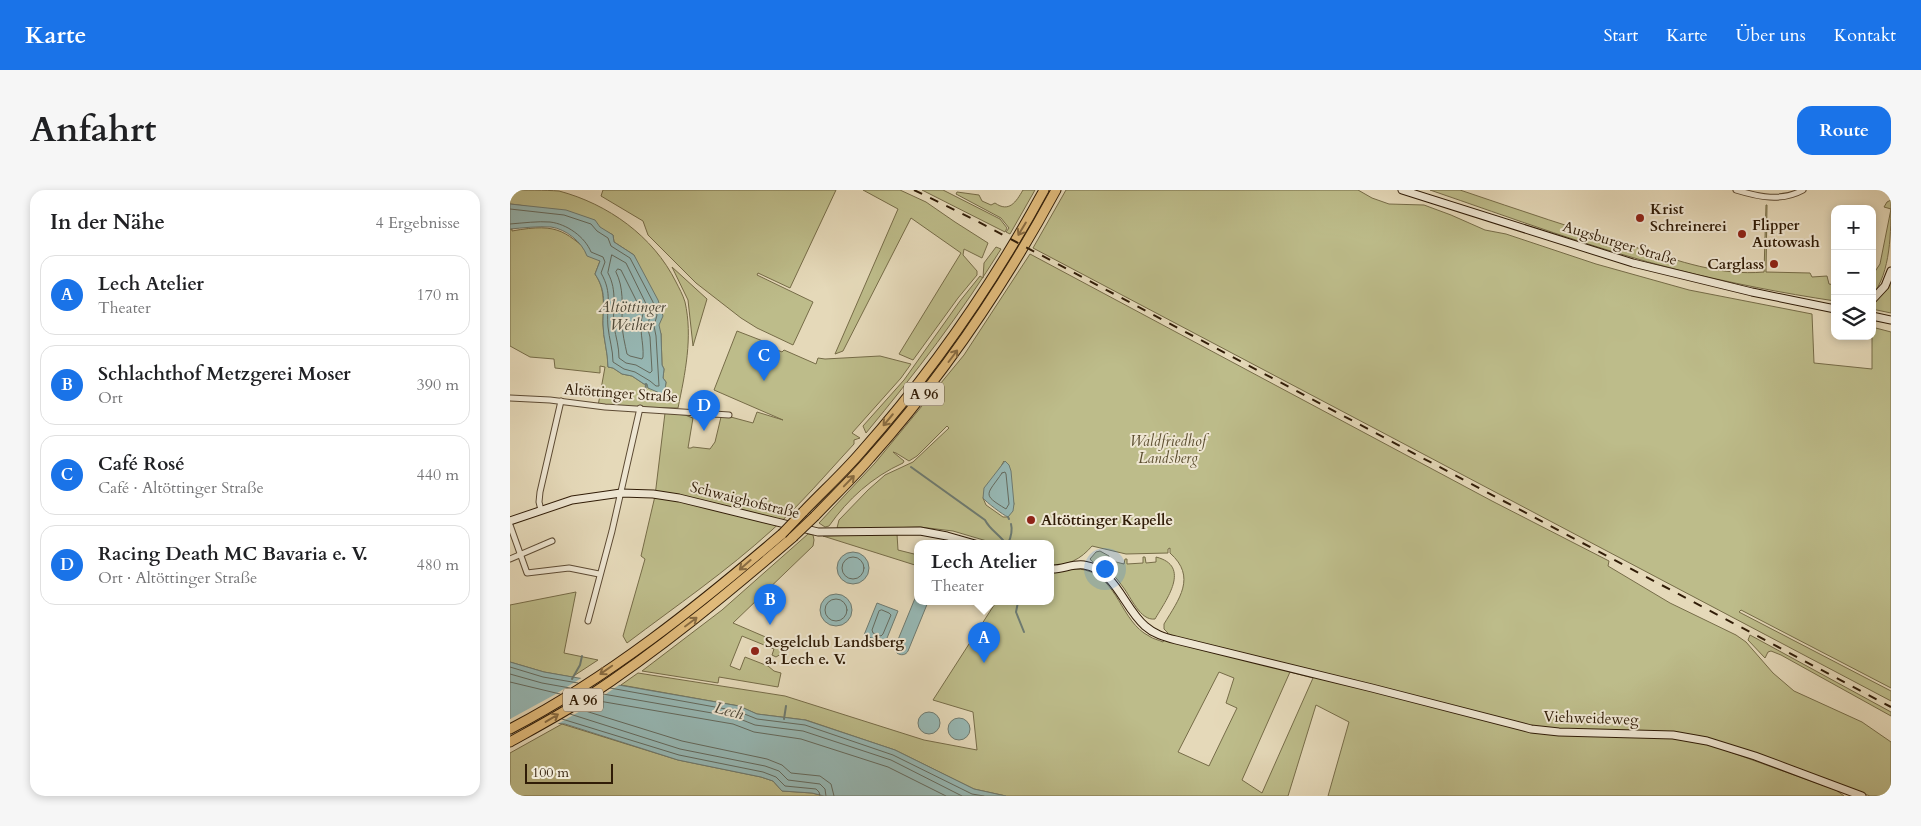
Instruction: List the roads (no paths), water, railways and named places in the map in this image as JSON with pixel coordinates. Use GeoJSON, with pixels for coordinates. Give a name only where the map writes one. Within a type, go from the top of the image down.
{"type":"FeatureCollection","features":[{"type":"Feature","properties":{"kind":"highway","name":"A 96"},"geometry":{"type":"LineString","coordinates":[[510,729],[579,689],[646,642],[720,587],[782,534],[860,453],[912,392],[985,290],[1044,190]]}},
{"type":"Feature","properties":{"kind":"highway","name":"A 96"},"geometry":{"type":"LineString","coordinates":[[510,742],[585,698],[652,651],[726,595],[815,516],[870,459],[959,348],[1018,259],[1056,190]]}},
{"type":"Feature","properties":{"kind":"street","name":"Augsburger Straße"},"geometry":{"type":"LineString","coordinates":[[1402,190],[1633,263],[1752,292],[1831,308]]}},
{"type":"Feature","properties":{"kind":"street"},"geometry":{"type":"LineString","coordinates":[[1736,190],[1760,198],[1788,196],[1803,190]]}},
{"type":"Feature","properties":{"kind":"street"},"geometry":{"type":"LineString","coordinates":[[1876,296],[1885,286],[1891,271]]}},
{"type":"Feature","properties":{"kind":"street"},"geometry":{"type":"LineString","coordinates":[[1876,317],[1891,320]]}},
{"type":"Feature","properties":{"kind":"street","name":"Altöttinger Straße"},"geometry":{"type":"LineString","coordinates":[[510,398],[561,401],[605,407],[729,414]]}},
{"type":"Feature","properties":{"kind":"street"},"geometry":{"type":"LineString","coordinates":[[541,510],[540,492],[561,401]]}},
{"type":"Feature","properties":{"kind":"street"},"geometry":{"type":"LineString","coordinates":[[588,621],[621,493],[640,408]]}},
{"type":"Feature","properties":{"kind":"street","name":"Schwaighofstraße"},"geometry":{"type":"LineString","coordinates":[[510,521],[572,500],[621,493],[653,494],[679,498],[818,532],[920,531],[962,540]]}},
{"type":"Feature","properties":{"kind":"street"},"geometry":{"type":"LineString","coordinates":[[510,525],[528,573],[569,568],[599,574]]}},
{"type":"Feature","properties":{"kind":"street"},"geometry":{"type":"LineString","coordinates":[[510,559],[552,541]]}},
{"type":"Feature","properties":{"kind":"street","name":"Viehweideweg"},"geometry":{"type":"LineString","coordinates":[[1054,569],[1083,564],[1096,569],[1112,581],[1136,617],[1153,632],[1176,640],[1531,729],[1559,732],[1673,735],[1707,742],[1755,756],[1849,794],[1862,796]]}},
{"type":"Feature","properties":{"kind":"water","name":"Altöttinger Weiher"},"geometry":{"type":"Polygon","coordinates":[[[510,204],[566,210],[595,220],[600,227],[613,235],[614,242],[634,255],[658,300],[663,316],[659,325],[662,365],[664,369],[663,378],[666,382],[665,390],[662,394],[648,388],[647,384],[632,376],[622,374],[608,367],[603,329],[603,292],[595,274],[600,261],[587,256],[577,241],[568,233],[557,228],[510,229],[510,204]]]}},
{"type":"Feature","properties":{"kind":"water"},"geometry":{"type":"Polygon","coordinates":[[[1005,461],[1011,471],[1014,504],[1013,511],[1008,517],[983,498],[984,488],[1005,461]]]}},
{"type":"Feature","properties":{"kind":"water"},"geometry":{"type":"Polygon","coordinates":[[[853,552],[864,557],[869,568],[864,579],[853,584],[842,579],[837,568],[842,557],[853,552]]]}},
{"type":"Feature","properties":{"kind":"water"},"geometry":{"type":"Polygon","coordinates":[[[836,594],[847,599],[852,610],[847,621],[836,626],[825,621],[820,610],[825,599],[836,594]]]}},
{"type":"Feature","properties":{"kind":"water"},"geometry":{"type":"Polygon","coordinates":[[[914,601],[914,605],[927,605],[908,651],[900,655],[895,647],[914,601]]]}},
{"type":"Feature","properties":{"kind":"water"},"geometry":{"type":"Polygon","coordinates":[[[877,603],[898,611],[885,643],[864,635],[877,603]]]}},
{"type":"Feature","properties":{"kind":"water","name":"Lech"},"geometry":{"type":"Polygon","coordinates":[[[510,662],[544,672],[739,706],[757,714],[805,720],[895,750],[974,789],[1006,796],[824,796],[812,793],[782,791],[773,781],[761,777],[678,760],[565,724],[510,719],[510,662]]]}},
{"type":"Feature","properties":{"kind":"water"},"geometry":{"type":"Polygon","coordinates":[[[929,712],[937,715],[940,723],[937,731],[929,734],[921,731],[918,723],[921,715],[929,712]]]}},
{"type":"Feature","properties":{"kind":"water"},"geometry":{"type":"Polygon","coordinates":[[[959,718],[967,721],[970,729],[967,737],[959,740],[951,737],[948,729],[951,721],[959,718]]]}},
{"type":"Feature","properties":{"kind":"waterway"},"geometry":{"type":"LineString","coordinates":[[645,394],[646,384]]}},
{"type":"Feature","properties":{"kind":"waterway"},"geometry":{"type":"LineString","coordinates":[[911,467],[985,520],[1003,540]]}},
{"type":"Feature","properties":{"kind":"waterway"},"geometry":{"type":"LineString","coordinates":[[1009,540],[1012,529],[1011,524]]}},
{"type":"Feature","properties":{"kind":"waterway"},"geometry":{"type":"LineString","coordinates":[[1017,605],[1016,612],[1024,632]]}},
{"type":"Feature","properties":{"kind":"waterway"},"geometry":{"type":"LineString","coordinates":[[572,679],[580,665],[582,656]]}},
{"type":"Feature","properties":{"kind":"waterway"},"geometry":{"type":"LineString","coordinates":[[784,719],[786,706]]}},
{"type":"Feature","properties":{"kind":"railway"},"geometry":{"type":"LineString","coordinates":[[914,190],[973,219],[1891,707]]}},
{"type":"Feature","properties":{"kind":"place","name":"Krist Schreinerei"},"geometry":{"type":"Point","coordinates":[1640,218]}},
{"type":"Feature","properties":{"kind":"place","name":"Flipper Autowash"},"geometry":{"type":"Point","coordinates":[1742,234]}},
{"type":"Feature","properties":{"kind":"place","name":"Carglass"},"geometry":{"type":"Point","coordinates":[1774,264]}},
{"type":"Feature","properties":{"kind":"place","name":"Café Rosé"},"geometry":{"type":"Point","coordinates":[764,381]}},
{"type":"Feature","properties":{"kind":"place","name":"Racing Death MC Bavaria e. V."},"geometry":{"type":"Point","coordinates":[704,431]}},
{"type":"Feature","properties":{"kind":"place","name":"Altöttinger Kapelle"},"geometry":{"type":"Point","coordinates":[1031,520]}},
{"type":"Feature","properties":{"kind":"place","name":"Schlachthof Metzgerei Moser"},"geometry":{"type":"Point","coordinates":[770,625]}},
{"type":"Feature","properties":{"kind":"place","name":"Segelclub Landsberg a. Lech e. V."},"geometry":{"type":"Point","coordinates":[755,651]}},
{"type":"Feature","properties":{"kind":"place","name":"Lech Atelier"},"geometry":{"type":"Point","coordinates":[984,663]}},
{"type":"Feature","properties":{"kind":"park label","name":"Waldfriedhof Landsberg"},"geometry":{"type":"Point","coordinates":[1168,450]}}]}
